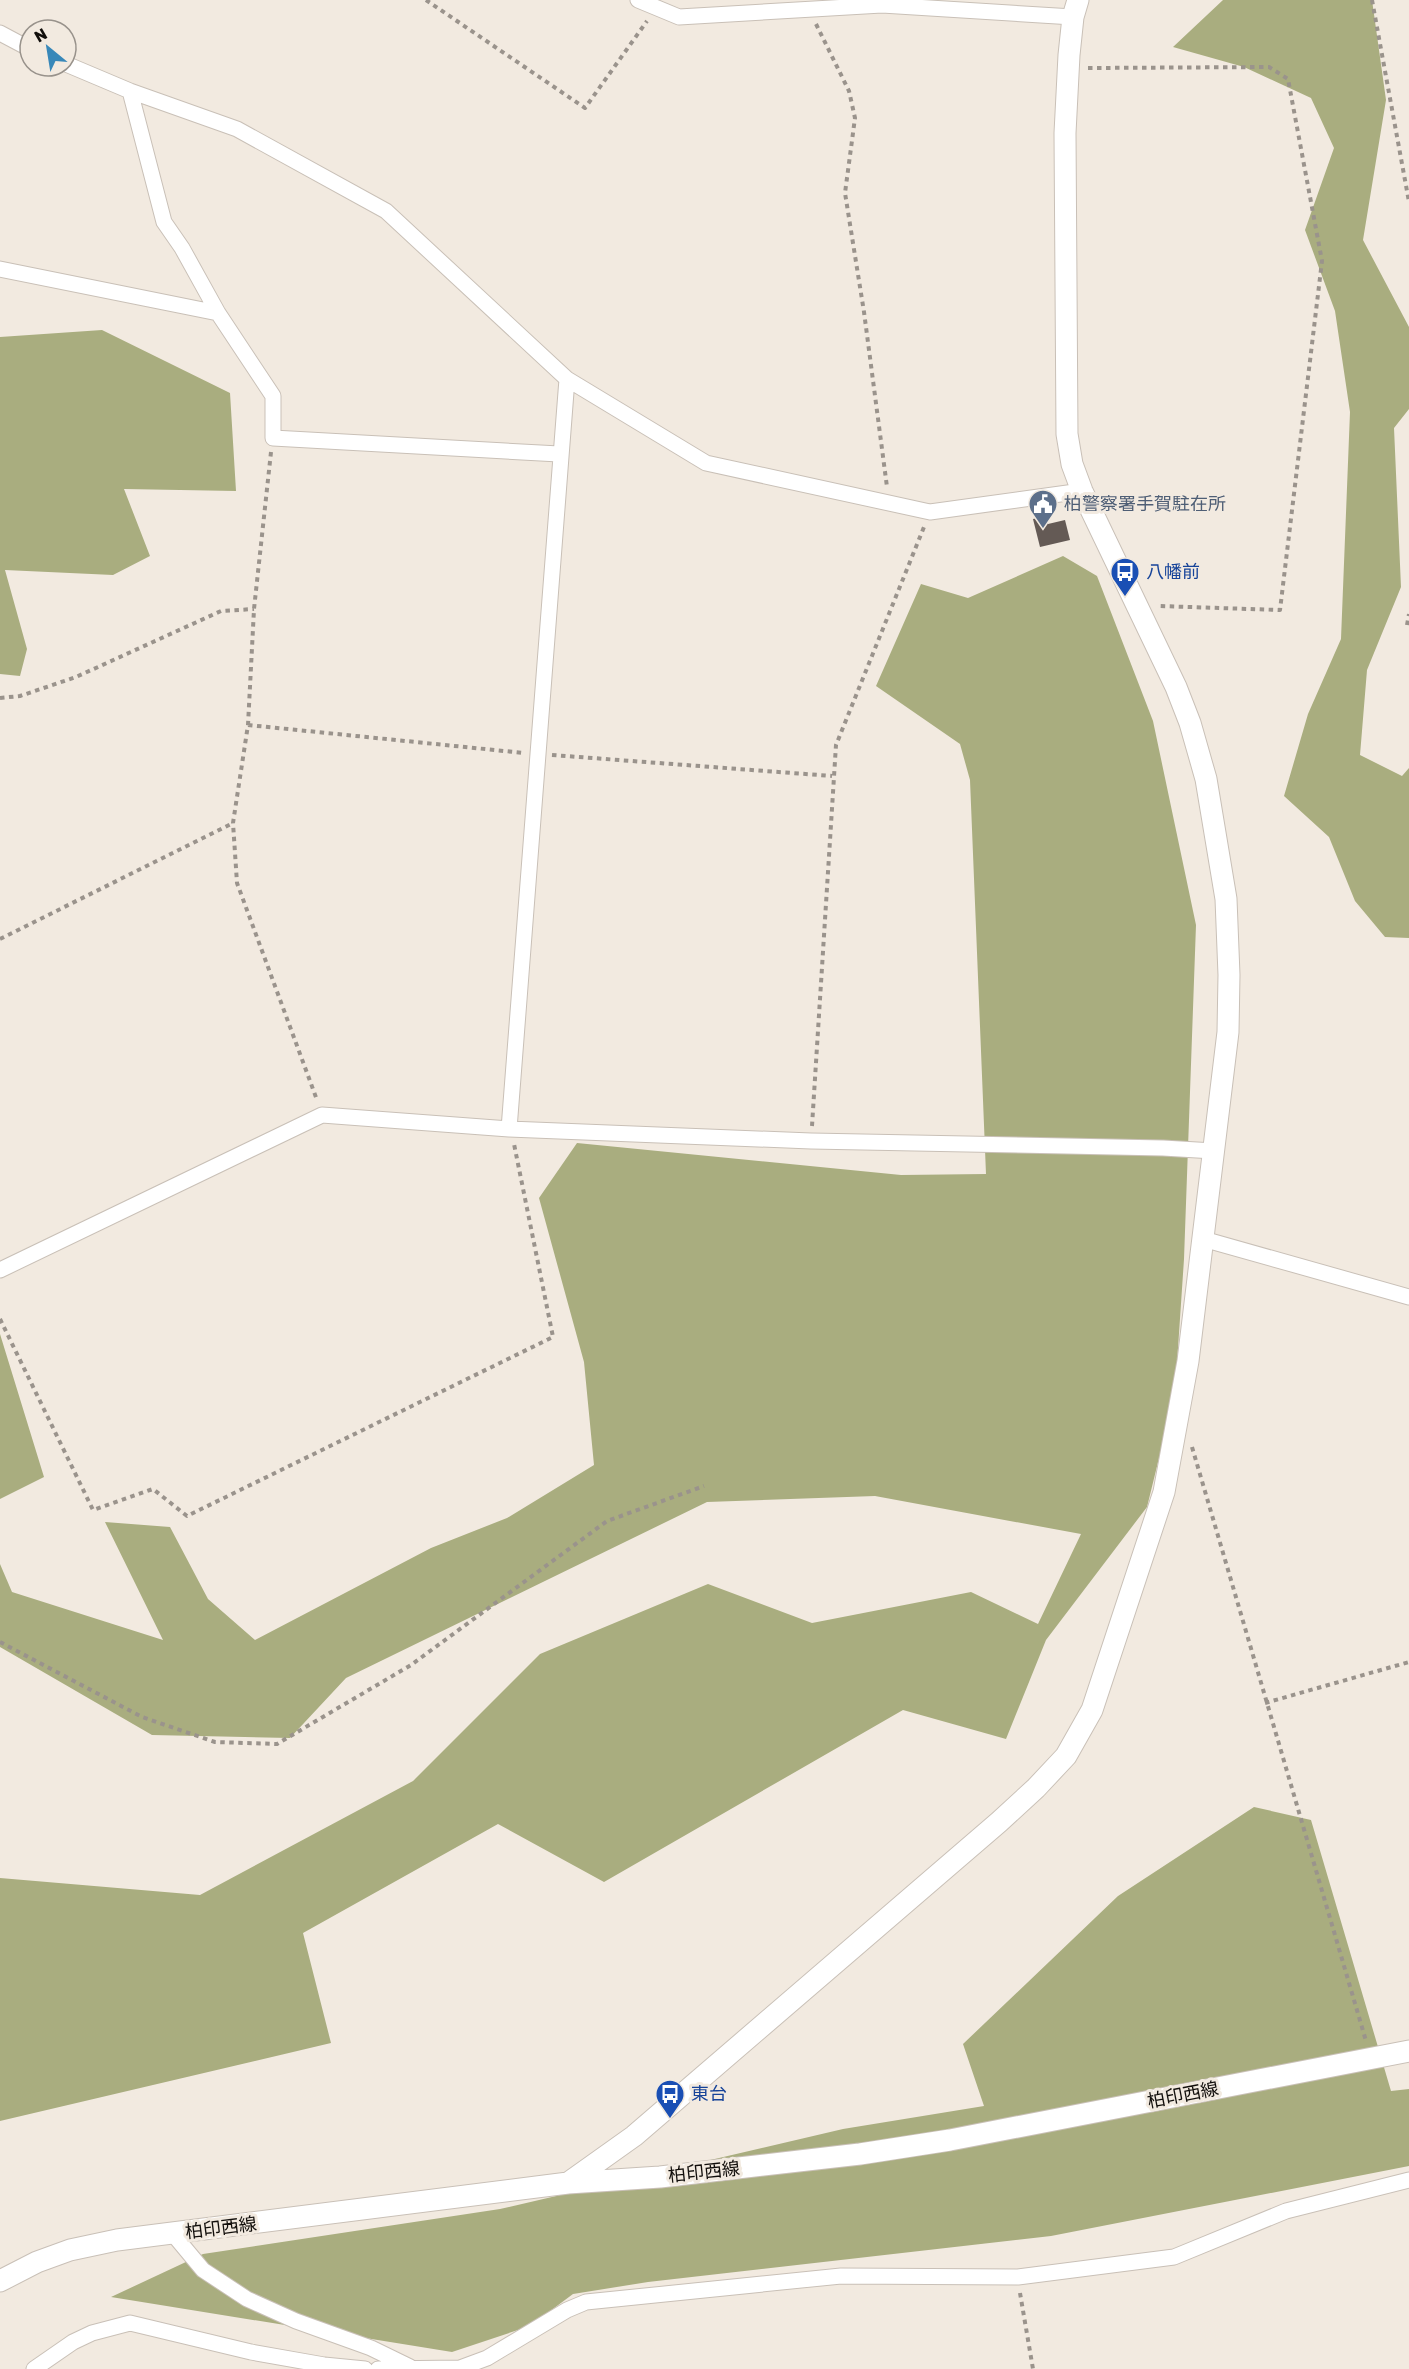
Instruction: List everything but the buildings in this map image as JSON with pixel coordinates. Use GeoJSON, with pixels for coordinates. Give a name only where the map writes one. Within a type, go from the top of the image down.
{"type":"FeatureCollection","features":[{"type":"Feature","properties":{"kind":"street"},"geometry":{"type":"LineString","coordinates":[[568,2183],[634,2136],[999,1822],[1066,1756],[1092,1710],[1164,1492],[1178,1427],[1188,1361],[1228,1032],[1229,975],[1226,899],[1206,780],[1190,723],[1176,687],[1082,491],[1072,464],[1067,434],[1065,133],[1068,68],[1075,8],[882,3],[809,11],[679,17],[638,0]]}},
{"type":"Feature","properties":{"kind":"street"},"geometry":{"type":"LineString","coordinates":[[0,33],[18,43]]}},
{"type":"Feature","properties":{"kind":"street"},"geometry":{"type":"LineString","coordinates":[[78,69],[130,91],[237,129],[387,212],[567,379],[706,462],[930,512],[1082,491]]}},
{"type":"Feature","properties":{"kind":"street"},"geometry":{"type":"LineString","coordinates":[[130,91],[164,222],[182,248],[218,313],[273,396],[273,438],[559,454]]}},
{"type":"Feature","properties":{"kind":"street"},"geometry":{"type":"LineString","coordinates":[[0,270],[218,313]]}},
{"type":"Feature","properties":{"kind":"street"},"geometry":{"type":"LineString","coordinates":[[510,1129],[559,454],[567,379]]}},
{"type":"Feature","properties":{"kind":"street"},"geometry":{"type":"LineString","coordinates":[[0,1270],[322,1115],[510,1129],[811,1141],[1214,1151]]}},
{"type":"Feature","properties":{"kind":"street"},"geometry":{"type":"LineString","coordinates":[[1203,1239],[1409,1297]]}},
{"type":"Feature","properties":{"kind":"street","name":"柏印西線"},"geometry":{"type":"LineString","coordinates":[[0,2281],[37,2262],[70,2250],[117,2240],[568,2183],[660,2177],[950,2140],[1409,2052]]}},
{"type":"Feature","properties":{"kind":"street"},"geometry":{"type":"LineString","coordinates":[[378,2369],[460,2368],[487,2358],[567,2310],[586,2302],[841,2276],[1018,2277],[1174,2257],[1286,2211],[1409,2180]]}},
{"type":"Feature","properties":{"kind":"street"},"geometry":{"type":"LineString","coordinates":[[173,2234],[203,2270],[247,2299],[296,2321],[372,2348],[411,2367]]}},
{"type":"Feature","properties":{"kind":"street"},"geometry":{"type":"LineString","coordinates":[[34,2369],[73,2342],[92,2333],[130,2323],[251,2352],[324,2366],[365,2369]]}},
{"type":"Feature","properties":{"kind":"path"},"geometry":{"type":"LineString","coordinates":[[426,0],[585,108],[656,8]]}},
{"type":"Feature","properties":{"kind":"path"},"geometry":{"type":"LineString","coordinates":[[1372,0],[1409,202]]}},
{"type":"Feature","properties":{"kind":"path"},"geometry":{"type":"LineString","coordinates":[[809,11],[849,91],[855,118],[844,193],[864,312],[889,503]]}},
{"type":"Feature","properties":{"kind":"path"},"geometry":{"type":"LineString","coordinates":[[1068,68],[1269,67],[1288,79],[1322,261],[1280,610],[1137,605]]}},
{"type":"Feature","properties":{"kind":"path"},"geometry":{"type":"LineString","coordinates":[[273,438],[254,609],[248,725],[233,823],[237,884],[322,1115]]}},
{"type":"Feature","properties":{"kind":"path"},"geometry":{"type":"LineString","coordinates":[[811,1141],[836,745],[930,512]]}},
{"type":"Feature","properties":{"kind":"path"},"geometry":{"type":"LineString","coordinates":[[0,698],[20,696],[76,677],[221,611],[254,609]]}},
{"type":"Feature","properties":{"kind":"path"},"geometry":{"type":"LineString","coordinates":[[1407,625],[1409,614]]}},
{"type":"Feature","properties":{"kind":"path"},"geometry":{"type":"LineString","coordinates":[[0,939],[233,823]]}},
{"type":"Feature","properties":{"kind":"path"},"geometry":{"type":"LineString","coordinates":[[0,1319],[93,1510],[153,1489],[187,1516],[553,1337],[510,1129]]}},
{"type":"Feature","properties":{"kind":"path"},"geometry":{"type":"LineString","coordinates":[[1178,1427],[1191,1441],[1265,1703],[1371,2058]]}},
{"type":"Feature","properties":{"kind":"path"},"geometry":{"type":"LineString","coordinates":[[0,1642],[142,1717],[214,1742],[277,1744],[411,1665],[607,1521],[705,1485]]}},
{"type":"Feature","properties":{"kind":"path"},"geometry":{"type":"LineString","coordinates":[[1265,1703],[1409,1662]]}},
{"type":"Feature","properties":{"kind":"path"},"geometry":{"type":"LineString","coordinates":[[1018,2277],[1033,2369]]}},
{"type":"Feature","properties":{"kind":"green space"},"geometry":{"type":"Polygon","coordinates":[[[1223,0],[1372,0],[1386,100],[1363,240],[1409,327],[1409,409],[1394,428],[1401,587],[1367,670],[1360,755],[1402,776],[1409,768],[1409,938],[1385,937],[1355,901],[1329,837],[1284,796],[1308,714],[1341,639],[1350,412],[1335,311],[1305,230],[1334,148],[1311,98],[1244,67],[1173,47],[1223,0]]]}},
{"type":"Feature","properties":{"kind":"green space"},"geometry":{"type":"Polygon","coordinates":[[[102,330],[230,393],[236,491],[124,489],[150,556],[113,575],[5,570],[27,649],[20,676],[0,674],[0,337],[102,330]]]}},
{"type":"Feature","properties":{"kind":"green space"},"geometry":{"type":"Polygon","coordinates":[[[1063,556],[1097,576],[1153,721],[1196,925],[1184,1259],[1175,1393],[1147,1507],[1046,1640],[1006,1739],[903,1710],[604,1882],[498,1824],[303,1933],[331,2043],[0,2121],[0,1878],[200,1895],[413,1781],[540,1654],[708,1584],[812,1623],[971,1592],[1038,1624],[1081,1534],[875,1496],[707,1502],[346,1678],[290,1738],[152,1735],[0,1647],[0,1564],[12,1592],[163,1640],[105,1522],[170,1527],[208,1599],[255,1640],[431,1548],[507,1518],[594,1465],[584,1362],[539,1198],[577,1143],[901,1175],[986,1174],[970,780],[960,744],[876,686],[921,584],[968,598],[1063,556]]]}},
{"type":"Feature","properties":{"kind":"green space"},"geometry":{"type":"Polygon","coordinates":[[[0,1334],[44,1477],[0,1499],[0,1334]]]}},
{"type":"Feature","properties":{"kind":"green space"},"geometry":{"type":"Polygon","coordinates":[[[1254,1807],[1311,1820],[1391,2091],[1409,2089],[1409,2166],[1051,2236],[648,2282],[573,2294],[530,2326],[452,2352],[111,2297],[203,2254],[500,2209],[843,2129],[984,2106],[963,2044],[1118,1896],[1254,1807]]]}},
{"type":"Feature","properties":{"kind":"place","name":"柏警察署手賀駐在所"},"geometry":{"type":"Point","coordinates":[1043,530]}},
{"type":"Feature","properties":{"kind":"place","name":"八幡前"},"geometry":{"type":"Point","coordinates":[1125,598]}},
{"type":"Feature","properties":{"kind":"place","name":"東台"},"geometry":{"type":"Point","coordinates":[670,2120]}}]}
